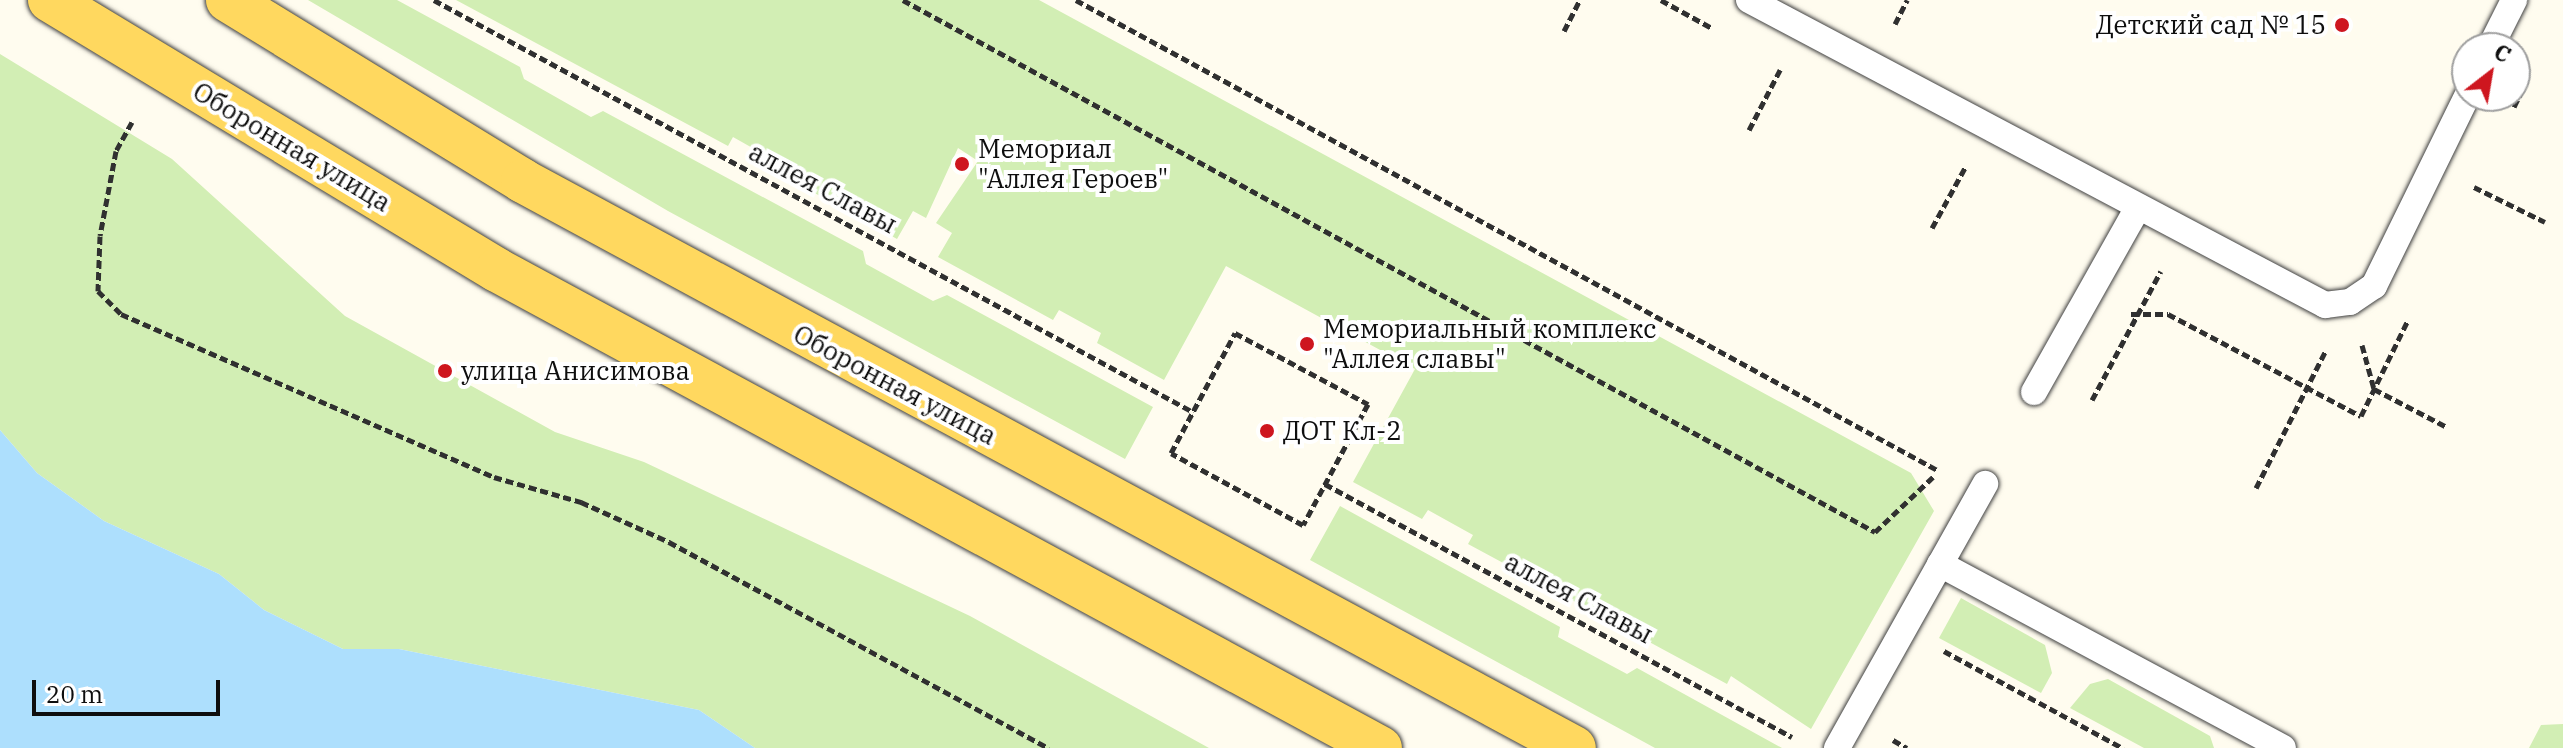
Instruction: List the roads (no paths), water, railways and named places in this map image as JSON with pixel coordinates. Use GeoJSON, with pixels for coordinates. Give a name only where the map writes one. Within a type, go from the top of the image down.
{"type":"FeatureCollection","features":[{"type":"Feature","properties":{"kind":"main road","name":"Оборонная улица"},"geometry":{"type":"LineString","coordinates":[[50,0],[497,270],[1380,748]]}},
{"type":"Feature","properties":{"kind":"main road","name":"Оборонная улица"},"geometry":{"type":"LineString","coordinates":[[228,0],[523,181],[1574,748]]}},
{"type":"Feature","properties":{"kind":"lane"},"geometry":{"type":"LineString","coordinates":[[1749,0],[2137,209],[2325,305],[2350,302],[2374,286],[2459,112]]}},
{"type":"Feature","properties":{"kind":"lane"},"geometry":{"type":"LineString","coordinates":[[2498,32],[2514,0]]}},
{"type":"Feature","properties":{"kind":"lane"},"geometry":{"type":"LineString","coordinates":[[2034,392],[2137,209]]}},
{"type":"Feature","properties":{"kind":"lane"},"geometry":{"type":"LineString","coordinates":[[1837,748],[1983,488]]}},
{"type":"Feature","properties":{"kind":"lane"},"geometry":{"type":"LineString","coordinates":[[1940,564],[2283,748]]}},
{"type":"Feature","properties":{"kind":"water"},"geometry":{"type":"Polygon","coordinates":[[[0,430],[37,473],[104,521],[219,574],[264,610],[343,649],[399,649],[699,710],[755,748],[0,748],[0,430]]]}},
{"type":"Feature","properties":{"kind":"place","name":"Детский сад № 15"},"geometry":{"type":"Point","coordinates":[2342,25]}},
{"type":"Feature","properties":{"kind":"place","name":"Мемориал \"Аллея Героев\""},"geometry":{"type":"Point","coordinates":[962,164]}},
{"type":"Feature","properties":{"kind":"place","name":"Мемориальный комплекс \"Аллея славы\""},"geometry":{"type":"Point","coordinates":[1307,344]}},
{"type":"Feature","properties":{"kind":"place","name":"улица Анисимова"},"geometry":{"type":"Point","coordinates":[445,371]}},
{"type":"Feature","properties":{"kind":"place","name":"ДОТ Кл-2"},"geometry":{"type":"Point","coordinates":[1267,431]}}]}
